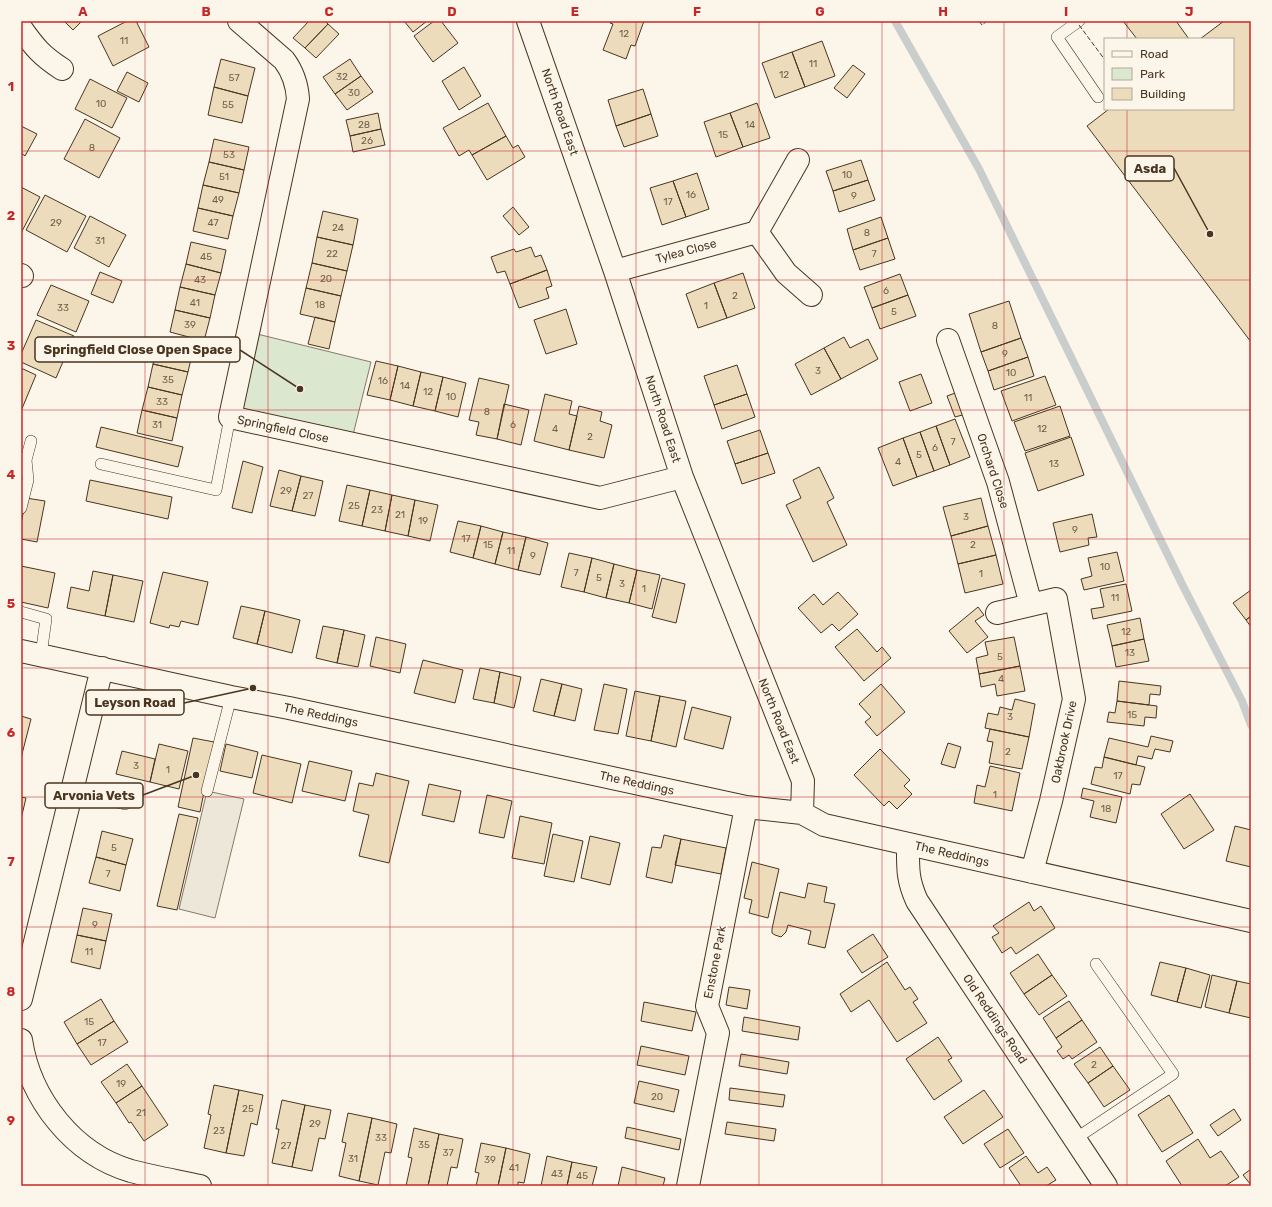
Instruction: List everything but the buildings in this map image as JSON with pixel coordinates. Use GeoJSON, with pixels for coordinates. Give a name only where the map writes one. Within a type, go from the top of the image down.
{"type":"FeatureCollection","features":[{"type":"Feature","properties":{"kind":"street","name":"Springfield Close"},"geometry":{"type":"LineString","coordinates":[[239,21],[284,60],[294,75],[298,98],[230,417],[600,498],[682,477]]}},
{"type":"Feature","properties":{"kind":"street","name":"North Road East"},"geometry":{"type":"LineString","coordinates":[[529,22],[615,270],[682,477],[803,781],[802,813]]}},
{"type":"Feature","properties":{"kind":"street"},"geometry":{"type":"LineString","coordinates":[[21,28],[32,45],[46,58],[62,69]]}},
{"type":"Feature","properties":{"kind":"street"},"geometry":{"type":"LineString","coordinates":[[798,160],[757,232],[786,273],[811,295]]}},
{"type":"Feature","properties":{"kind":"street","name":"Tylea Close"},"geometry":{"type":"LineString","coordinates":[[615,270],[757,232]]}},
{"type":"Feature","properties":{"kind":"street","name":"Orchard Close"},"geometry":{"type":"LineString","coordinates":[[948,340],[998,482],[1031,605]]}},
{"type":"Feature","properties":{"kind":"street","name":"Oakbrook Drive"},"geometry":{"type":"LineString","coordinates":[[997,613],[1056,599],[1074,699],[1051,801],[1032,872]]}},
{"type":"Feature","properties":{"kind":"street","name":"The Reddings"},"geometry":{"type":"LineString","coordinates":[[31,653],[746,807],[802,813],[824,825],[1251,921]]}},
{"type":"Feature","properties":{"kind":"street"},"geometry":{"type":"LineString","coordinates":[[21,1000],[102,668]]}},
{"type":"Feature","properties":{"kind":"street","name":"Enstone Park"},"geometry":{"type":"LineString","coordinates":[[688,1186],[718,1033],[707,1006],[746,807]]}},
{"type":"Feature","properties":{"kind":"street","name":"Old Reddings Road"},"geometry":{"type":"LineString","coordinates":[[908,844],[908,870],[910,886],[917,901],[1106,1186]]}},
{"type":"Feature","properties":{"kind":"street"},"geometry":{"type":"LineString","coordinates":[[21,1040],[23,1053],[30,1075],[40,1097],[53,1116],[73,1138],[87,1149],[108,1161],[131,1170],[200,1186]]}},
{"type":"Feature","properties":{"kind":"lane"},"geometry":{"type":"LineString","coordinates":[[1078,21],[1057,37],[1098,97]]}},
{"type":"Feature","properties":{"kind":"lane"},"geometry":{"type":"LineString","coordinates":[[101,464],[216,490],[230,417]]}},
{"type":"Feature","properties":{"kind":"lane"},"geometry":{"type":"LineString","coordinates":[[21,508],[28,480],[26,460],[31,441]]}},
{"type":"Feature","properties":{"kind":"lane"},"geometry":{"type":"LineString","coordinates":[[21,612],[46,619],[31,653]]}},
{"type":"Feature","properties":{"kind":"lane"},"geometry":{"type":"LineString","coordinates":[[207,791],[231,697]]}},
{"type":"Feature","properties":{"kind":"lane"},"geometry":{"type":"LineString","coordinates":[[71,791],[125,804]]}},
{"type":"Feature","properties":{"kind":"lane"},"geometry":{"type":"LineString","coordinates":[[1075,1139],[1174,1074],[1096,964]]}},
{"type":"Feature","properties":{"kind":"green space"},"geometry":{"type":"Polygon","coordinates":[[[249,332],[371,362],[351,443],[230,417],[249,332]]]}},
{"type":"Feature","properties":{"kind":"shaded area"},"geometry":{"type":"Polygon","coordinates":[[[207,791],[244,799],[215,918],[179,909],[207,791]]]}},
{"type":"Feature","properties":{"kind":"waterway"},"geometry":{"type":"LineString","coordinates":[[895,21],[979,169],[1183,586],[1242,701],[1251,725]]}},
{"type":"Feature","properties":{"kind":"fence"},"geometry":{"type":"LineString","coordinates":[[979,21],[982,25],[987,21]]}},
{"type":"Feature","properties":{"kind":"fence"},"geometry":{"type":"LineString","coordinates":[[1079,25],[1104,59]]}},
{"type":"Feature","properties":{"kind":"place","name":"Asda"},"geometry":{"type":"Point","coordinates":[1210,234]}},
{"type":"Feature","properties":{"kind":"place","name":"Springfield Close Open Space"},"geometry":{"type":"Point","coordinates":[300,389]}},
{"type":"Feature","properties":{"kind":"place","name":"Leyson Road"},"geometry":{"type":"Point","coordinates":[253,688]}},
{"type":"Feature","properties":{"kind":"place","name":"Arvonia Vets"},"geometry":{"type":"Point","coordinates":[196,775]}}]}
